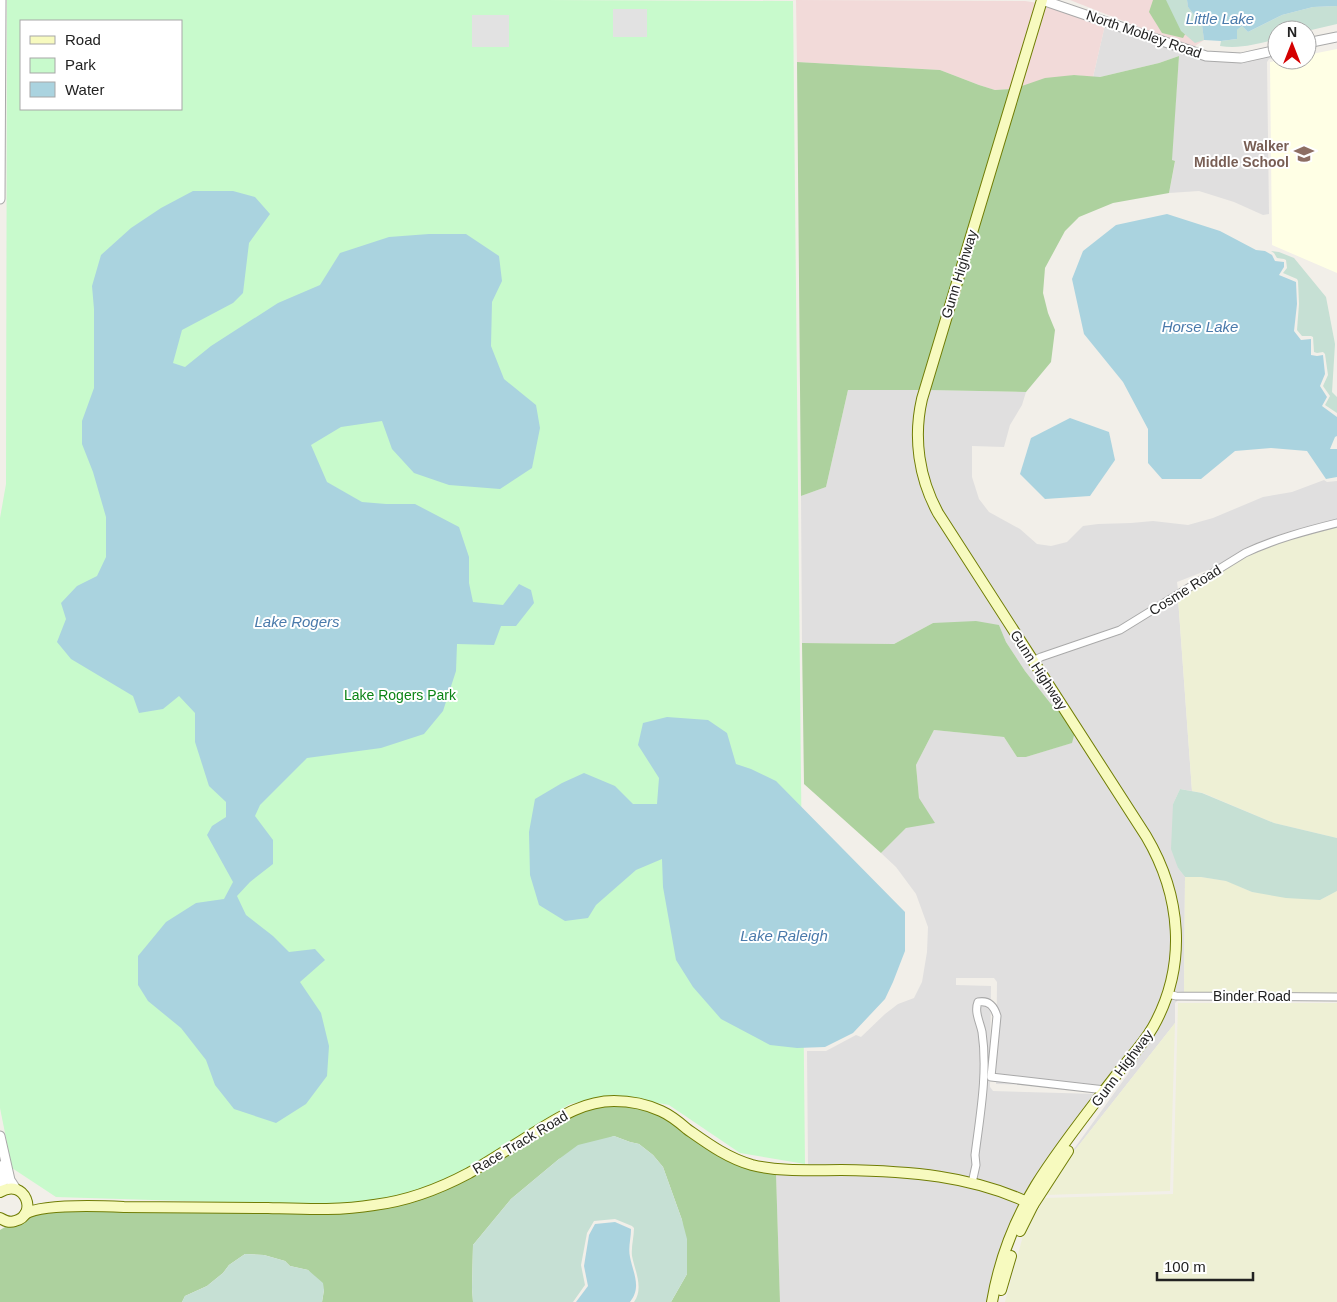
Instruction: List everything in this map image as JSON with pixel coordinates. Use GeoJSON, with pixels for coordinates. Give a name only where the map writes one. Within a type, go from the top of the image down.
{"type":"FeatureCollection","features":[{"type":"Feature","properties":{"kind":"main road","name":"Gunn Highway"},"geometry":{"type":"LineString","coordinates":[[992,1302],[1004,1254],[1013,1230],[1052,1162],[1120,1070],[1138,1050],[1154,1025],[1168,994],[1174,967],[1176,932],[1172,900],[1164,870],[1146,836],[934,506],[927,489],[918,453],[917,433],[922,399],[1042,0]]}},
{"type":"Feature","properties":{"kind":"main road"},"geometry":{"type":"LineString","coordinates":[[999,1302],[1014,1246],[1030,1203],[1125,1072],[1138,1050]]}},
{"type":"Feature","properties":{"kind":"main road","name":"Race Track Road"},"geometry":{"type":"LineString","coordinates":[[26,1199],[36,1202],[80,1206],[326,1209],[376,1205],[406,1199],[446,1184],[470,1172],[563,1115],[586,1105],[607,1101],[636,1103],[661,1111],[720,1151],[735,1159],[759,1166],[785,1170],[910,1172],[972,1183],[1030,1203]]}},
{"type":"Feature","properties":{"kind":"main road"},"geometry":{"type":"LineString","coordinates":[[0,1192],[5,1189],[20,1191],[26,1199],[27,1210],[25,1214]]}},
{"type":"Feature","properties":{"kind":"main road","name":"Race Track Road"},"geometry":{"type":"LineString","coordinates":[[3,1222],[18,1220],[33,1210],[80,1206]]}},
{"type":"Feature","properties":{"kind":"street"},"geometry":{"type":"LineString","coordinates":[[0,199],[1,0]]}},
{"type":"Feature","properties":{"kind":"street","name":"North Mobley Road"},"geometry":{"type":"LineString","coordinates":[[1042,0],[1206,56],[1241,58],[1267,52]]}},
{"type":"Feature","properties":{"kind":"street"},"geometry":{"type":"LineString","coordinates":[[1317,41],[1337,37]]}},
{"type":"Feature","properties":{"kind":"street","name":"Cosme Road"},"geometry":{"type":"LineString","coordinates":[[1033,661],[1120,630],[1245,552],[1288,535],[1337,523]]}},
{"type":"Feature","properties":{"kind":"street","name":"Binder Road"},"geometry":{"type":"LineString","coordinates":[[1168,994],[1176,996],[1337,997]]}},
{"type":"Feature","properties":{"kind":"street"},"geometry":{"type":"LineString","coordinates":[[972,1183],[976,1166],[975,1155],[983,1089],[983,1049],[982,1032],[976,1006],[978,1002],[987,1002],[995,1008],[997,1016],[991,1077],[1105,1090]]}},
{"type":"Feature","properties":{"kind":"street"},"geometry":{"type":"LineString","coordinates":[[1,1141],[10,1180],[16,1189]]}},
{"type":"Feature","properties":{"kind":"street"},"geometry":{"type":"LineString","coordinates":[[0,1192],[4,1181],[1,1141]]}},
{"type":"Feature","properties":{"kind":"shaded area"},"geometry":{"type":"Polygon","coordinates":[[[796,0],[1025,1],[1038,3],[1011,89],[995,90],[940,70],[797,62],[796,0]]]}},
{"type":"Feature","properties":{"kind":"shaded area"},"geometry":{"type":"Polygon","coordinates":[[[1070,0],[1187,0],[1188,7],[1202,25],[1204,40],[1192,48],[1070,0]]]}},
{"type":"Feature","properties":{"kind":"shaded area"},"geometry":{"type":"Polygon","coordinates":[[[1166,0],[1187,0],[1188,7],[1202,25],[1204,40],[1195,43],[1181,31],[1166,0]]]}},
{"type":"Feature","properties":{"kind":"shaded area"},"geometry":{"type":"Polygon","coordinates":[[[1044,4],[1105,25],[1093,77],[1074,75],[1019,87],[1044,4]]]}},
{"type":"Feature","properties":{"kind":"shaded area"},"geometry":{"type":"Polygon","coordinates":[[[1337,6],[1337,24],[1317,29],[1317,20],[1272,20],[1282,15],[1313,7],[1337,6]]]}},
{"type":"Feature","properties":{"kind":"shaded area"},"geometry":{"type":"Polygon","coordinates":[[[613,9],[647,9],[647,37],[613,37],[613,9]]]}},
{"type":"Feature","properties":{"kind":"shaded area"},"geometry":{"type":"Polygon","coordinates":[[[472,15],[509,15],[509,47],[472,47],[472,15]]]}},
{"type":"Feature","properties":{"kind":"shaded area"},"geometry":{"type":"Polygon","coordinates":[[[1267,22],[1267,41],[1242,46],[1220,46],[1221,41],[1237,39],[1237,30],[1242,26],[1248,32],[1267,22]]]}},
{"type":"Feature","properties":{"kind":"shaded area"},"geometry":{"type":"Polygon","coordinates":[[[1105,25],[1206,59],[1267,55],[1269,214],[1263,215],[1234,202],[1199,191],[1169,193],[1175,162],[1171,160],[1179,56],[1159,63],[1093,77],[1105,25]]]}},
{"type":"Feature","properties":{"kind":"shaded area","name":"Walker Middle School"},"geometry":{"type":"Polygon","coordinates":[[[1337,49],[1337,273],[1272,245],[1270,70],[1317,70],[1317,53],[1337,49]]]}},
{"type":"Feature","properties":{"kind":"shaded area"},"geometry":{"type":"Polygon","coordinates":[[[1271,251],[1294,258],[1326,297],[1335,344],[1332,392],[1337,397],[1337,413],[1325,405],[1330,396],[1323,386],[1328,375],[1325,354],[1323,352],[1314,352],[1313,337],[1302,336],[1297,330],[1298,281],[1283,273],[1287,268],[1286,260],[1277,258],[1271,251]]]}},
{"type":"Feature","properties":{"kind":"shaded area"},"geometry":{"type":"Polygon","coordinates":[[[848,390],[921,390],[919,472],[1067,719],[1051,704],[1025,671],[1006,642],[999,625],[933,623],[894,644],[802,643],[801,496],[826,487],[848,390]]]}},
{"type":"Feature","properties":{"kind":"shaded area"},"geometry":{"type":"Polygon","coordinates":[[[927,390],[1026,392],[1022,405],[1010,425],[1004,447],[972,446],[972,477],[979,499],[989,512],[1020,529],[1037,544],[1051,546],[1067,542],[1083,526],[1098,524],[1153,521],[1188,525],[1213,518],[1263,497],[1292,492],[1324,480],[1327,482],[1337,481],[1337,519],[1287,532],[1259,542],[1213,568],[1177,582],[1178,590],[1118,627],[1034,656],[937,504],[925,470],[921,433],[927,390]]]}},
{"type":"Feature","properties":{"kind":"shaded area"},"geometry":{"type":"Polygon","coordinates":[[[1337,527],[1337,838],[1274,823],[1203,793],[1192,791],[1178,598],[1246,556],[1261,549],[1289,539],[1337,527]]]}},
{"type":"Feature","properties":{"kind":"shaded area"},"geometry":{"type":"Polygon","coordinates":[[[1178,598],[1192,791],[1180,789],[1173,804],[1178,868],[1185,877],[1184,992],[1172,991],[1173,890],[1038,662],[1121,634],[1178,598]]]}},
{"type":"Feature","properties":{"kind":"shaded area"},"geometry":{"type":"Polygon","coordinates":[[[934,730],[1004,737],[1017,757],[1026,757],[1071,743],[1075,732],[1149,847],[1169,901],[1172,955],[1165,990],[1152,1023],[1103,1087],[996,1084],[997,982],[994,978],[956,978],[956,985],[991,986],[990,1087],[993,1091],[1098,1094],[1025,1197],[999,1187],[807,1166],[807,1051],[826,1051],[856,1035],[861,1037],[898,1004],[914,998],[922,982],[927,952],[928,927],[916,894],[896,867],[881,853],[906,828],[919,798],[916,765],[934,730]]]}},
{"type":"Feature","properties":{"kind":"shaded area"},"geometry":{"type":"Polygon","coordinates":[[[1180,789],[1202,793],[1274,823],[1337,838],[1337,891],[1320,900],[1286,898],[1252,892],[1226,881],[1201,877],[1185,877],[1178,868],[1171,849],[1173,804],[1180,789]]]}},
{"type":"Feature","properties":{"kind":"shaded area"},"geometry":{"type":"Polygon","coordinates":[[[1185,877],[1201,877],[1227,881],[1252,892],[1320,900],[1337,891],[1337,993],[1184,992],[1185,877]]]}},
{"type":"Feature","properties":{"kind":"shaded area"},"geometry":{"type":"Polygon","coordinates":[[[1170,998],[1178,1000],[1175,1003],[1175,1023],[1053,1178],[1128,1074],[1170,998]]]}},
{"type":"Feature","properties":{"kind":"shaded area"},"geometry":{"type":"Polygon","coordinates":[[[1178,1003],[1337,1003],[1337,1302],[1005,1302],[1024,1232],[1045,1198],[1173,1194],[1178,1003]]]}},
{"type":"Feature","properties":{"kind":"shaded area"},"geometry":{"type":"Polygon","coordinates":[[[1175,1023],[1170,1191],[1045,1195],[1053,1178],[1175,1023]]]}},
{"type":"Feature","properties":{"kind":"shaded area"},"geometry":{"type":"Polygon","coordinates":[[[614,1136],[639,1144],[653,1155],[663,1167],[682,1220],[687,1239],[687,1274],[671,1302],[634,1302],[639,1285],[632,1256],[634,1228],[615,1219],[594,1221],[587,1233],[581,1265],[585,1285],[573,1302],[473,1302],[473,1245],[511,1199],[578,1145],[614,1136]]]}},
{"type":"Feature","properties":{"kind":"shaded area"},"geometry":{"type":"Polygon","coordinates":[[[776,1173],[888,1175],[931,1179],[985,1191],[1022,1204],[988,1302],[780,1302],[776,1173]]]}},
{"type":"Feature","properties":{"kind":"shaded area"},"geometry":{"type":"Polygon","coordinates":[[[245,1254],[264,1255],[285,1261],[290,1266],[308,1270],[323,1283],[322,1302],[182,1302],[185,1296],[207,1286],[223,1273],[229,1265],[245,1254]]]}},
{"type":"Feature","properties":{"kind":"green space","name":"Lake Rogers Park"},"geometry":{"type":"Polygon","coordinates":[[[7,0],[793,1],[805,1164],[740,1153],[669,1105],[613,1095],[570,1104],[466,1170],[409,1194],[348,1206],[56,1197],[12,1168],[0,1108],[0,518],[6,484],[7,0]]]}},
{"type":"Feature","properties":{"kind":"green space"},"geometry":{"type":"Polygon","coordinates":[[[1153,0],[1178,0],[1190,25],[1183,38],[1162,33],[1149,12],[1153,0]]]}},
{"type":"Feature","properties":{"kind":"green space"},"geometry":{"type":"Polygon","coordinates":[[[1179,56],[1172,160],[1175,161],[1169,193],[1113,203],[1079,217],[1065,231],[1045,268],[1043,293],[1055,330],[1051,362],[1026,392],[928,390],[1019,87],[1045,78],[1074,75],[1100,77],[1159,63],[1179,56]]]}},
{"type":"Feature","properties":{"kind":"green space"},"geometry":{"type":"Polygon","coordinates":[[[797,62],[940,70],[995,90],[1011,89],[921,390],[848,390],[826,487],[801,496],[797,62]]]}},
{"type":"Feature","properties":{"kind":"green space"},"geometry":{"type":"Polygon","coordinates":[[[976,621],[999,625],[1006,642],[1025,671],[1051,704],[1067,719],[1075,732],[1072,743],[1026,757],[1017,757],[1004,737],[934,730],[916,765],[919,798],[935,823],[906,828],[881,853],[804,784],[802,643],[894,644],[933,623],[976,621]]]}},
{"type":"Feature","properties":{"kind":"green space"},"geometry":{"type":"Polygon","coordinates":[[[607,1105],[636,1106],[660,1114],[711,1150],[776,1173],[780,1302],[671,1302],[687,1274],[682,1220],[663,1167],[653,1155],[639,1144],[614,1136],[559,1159],[511,1199],[473,1245],[473,1302],[322,1302],[324,1290],[308,1270],[290,1266],[285,1261],[264,1255],[245,1254],[229,1265],[223,1273],[207,1286],[185,1296],[182,1302],[0,1302],[0,1230],[31,1215],[81,1210],[406,1202],[580,1112],[607,1105]]]}},
{"type":"Feature","properties":{"kind":"water","name":"Little Lake"},"geometry":{"type":"Polygon","coordinates":[[[1187,0],[1337,0],[1337,6],[1313,7],[1282,15],[1272,20],[1267,20],[1267,22],[1248,32],[1242,26],[1237,30],[1237,39],[1221,41],[1204,40],[1202,25],[1188,7],[1187,0]]]}},
{"type":"Feature","properties":{"kind":"water","name":"Lake Rogers"},"geometry":{"type":"Polygon","coordinates":[[[193,191],[233,191],[255,197],[270,214],[249,243],[243,293],[233,303],[182,330],[173,363],[185,367],[211,346],[278,303],[320,285],[340,253],[389,237],[466,234],[499,256],[502,281],[492,302],[491,346],[504,379],[536,405],[540,428],[532,468],[500,489],[449,485],[414,473],[392,449],[382,421],[341,427],[311,445],[327,482],[362,502],[415,504],[459,527],[469,557],[469,583],[473,602],[503,605],[519,584],[531,590],[534,603],[516,626],[501,626],[494,645],[457,644],[456,671],[443,711],[424,734],[381,748],[307,758],[260,805],[255,816],[273,840],[273,864],[250,882],[237,896],[246,915],[273,936],[289,952],[315,949],[325,960],[300,982],[321,1013],[329,1046],[327,1076],[306,1104],[276,1123],[234,1109],[215,1085],[206,1060],[181,1028],[148,1001],[138,985],[138,956],[166,922],[196,903],[224,899],[233,882],[207,835],[212,826],[226,817],[226,802],[209,786],[195,742],[195,713],[179,696],[163,709],[139,713],[133,696],[71,659],[57,642],[66,619],[61,603],[77,586],[97,576],[106,557],[106,517],[93,472],[82,444],[82,421],[94,388],[94,309],[92,286],[101,255],[131,228],[161,208],[193,191]]]}},
{"type":"Feature","properties":{"kind":"water","name":"Horse Lake"},"geometry":{"type":"Polygon","coordinates":[[[1167,214],[1220,231],[1256,250],[1265,251],[1272,255],[1275,261],[1284,262],[1284,267],[1279,275],[1296,282],[1297,304],[1294,331],[1301,340],[1311,339],[1311,355],[1323,355],[1325,374],[1320,386],[1327,397],[1322,406],[1337,417],[1337,436],[1330,449],[1337,449],[1337,477],[1326,479],[1307,451],[1271,448],[1235,451],[1201,479],[1162,479],[1148,463],[1148,429],[1123,382],[1084,334],[1072,279],[1083,251],[1116,225],[1167,214]]]}},
{"type":"Feature","properties":{"kind":"water"},"geometry":{"type":"Polygon","coordinates":[[[1070,418],[1109,432],[1115,460],[1090,496],[1045,499],[1020,474],[1031,438],[1070,418]]]}},
{"type":"Feature","properties":{"kind":"water","name":"Lake Raleigh"},"geometry":{"type":"Polygon","coordinates":[[[667,717],[708,720],[727,733],[736,764],[776,781],[905,912],[905,951],[893,982],[885,999],[853,1033],[825,1047],[797,1048],[770,1045],[721,1019],[693,987],[676,960],[663,887],[662,859],[636,870],[596,905],[588,918],[565,921],[539,905],[530,875],[529,832],[535,799],[584,773],[615,786],[633,804],[657,804],[659,778],[638,745],[643,723],[667,717]]]}},
{"type":"Feature","properties":{"kind":"water"},"geometry":{"type":"Polygon","coordinates":[[[615,1222],[631,1229],[629,1254],[636,1285],[634,1296],[630,1302],[576,1302],[588,1286],[584,1266],[589,1235],[595,1224],[615,1222]]]}},
{"type":"Feature","properties":{"kind":"place","name":"Walker Middle School"},"geometry":{"type":"Point","coordinates":[1304,154]}}]}
